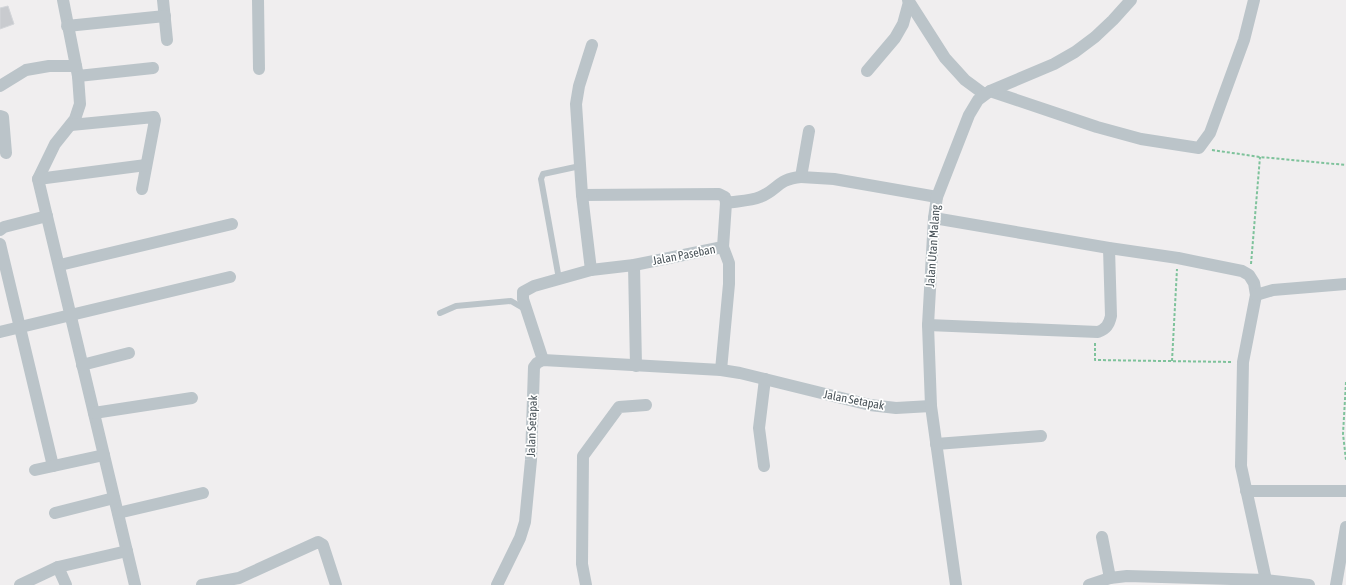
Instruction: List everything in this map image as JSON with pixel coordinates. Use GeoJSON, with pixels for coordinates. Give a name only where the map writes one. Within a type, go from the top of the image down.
{"type":"FeatureCollection","features":[{"type":"Feature","properties":{"kind":"street"},"geometry":{"type":"LineString","coordinates":[[63,0],[77,71],[80,104],[78,112],[71,125],[54,144],[38,179],[60,265],[70,315],[135,585]]}},
{"type":"Feature","properties":{"kind":"street"},"geometry":{"type":"LineString","coordinates":[[163,0],[167,40]]}},
{"type":"Feature","properties":{"kind":"street"},"geometry":{"type":"LineString","coordinates":[[258,0],[259,70]]}},
{"type":"Feature","properties":{"kind":"street"},"geometry":{"type":"LineString","coordinates":[[987,93],[1054,64],[1075,52],[1104,29],[1131,0]]}},
{"type":"Feature","properties":{"kind":"street"},"geometry":{"type":"LineString","coordinates":[[909,1],[955,70],[987,93],[1141,139],[1199,148],[1210,133],[1244,40],[1254,0]]}},
{"type":"Feature","properties":{"kind":"street"},"geometry":{"type":"LineString","coordinates":[[867,70],[895,38],[902,24],[909,1]]}},
{"type":"Feature","properties":{"kind":"street"},"geometry":{"type":"LineString","coordinates":[[67,26],[164,16]]}},
{"type":"Feature","properties":{"kind":"street"},"geometry":{"type":"LineString","coordinates":[[591,270],[582,195],[576,104],[579,86],[592,45]]}},
{"type":"Feature","properties":{"kind":"street"},"geometry":{"type":"LineString","coordinates":[[0,86],[26,70],[49,66],[77,71],[153,68]]}},
{"type":"Feature","properties":{"kind":"street","name":"Jalan Utan Malang"},"geometry":{"type":"LineString","coordinates":[[956,585],[931,406],[928,325],[934,218],[937,197],[969,116],[978,100],[987,93]]}},
{"type":"Feature","properties":{"kind":"street"},"geometry":{"type":"LineString","coordinates":[[0,116],[2,117],[6,153]]}},
{"type":"Feature","properties":{"kind":"street"},"geometry":{"type":"LineString","coordinates":[[71,125],[154,118],[156,120],[142,189]]}},
{"type":"Feature","properties":{"kind":"street"},"geometry":{"type":"LineString","coordinates":[[801,177],[808,131]]}},
{"type":"Feature","properties":{"kind":"street"},"geometry":{"type":"LineString","coordinates":[[38,179],[146,165]]}},
{"type":"Feature","properties":{"kind":"street"},"geometry":{"type":"LineString","coordinates":[[582,195],[720,194],[725,197],[726,203],[759,198],[779,183],[792,178],[801,177],[834,179],[937,197]]}},
{"type":"Feature","properties":{"kind":"street","name":"Jalan Paseban"},"geometry":{"type":"LineString","coordinates":[[543,360],[527,312],[523,292],[559,279],[591,270],[634,265],[723,247],[726,203]]}},
{"type":"Feature","properties":{"kind":"street"},"geometry":{"type":"LineString","coordinates":[[0,230],[4,227],[47,216]]}},
{"type":"Feature","properties":{"kind":"street"},"geometry":{"type":"LineString","coordinates":[[934,218],[1223,266],[1249,275],[1254,283],[1256,294],[1243,362],[1241,466],[1266,580]]}},
{"type":"Feature","properties":{"kind":"street"},"geometry":{"type":"LineString","coordinates":[[60,265],[232,224]]}},
{"type":"Feature","properties":{"kind":"street"},"geometry":{"type":"LineString","coordinates":[[0,244],[54,466]]}},
{"type":"Feature","properties":{"kind":"street"},"geometry":{"type":"LineString","coordinates":[[721,370],[729,284],[729,263],[723,247]]}},
{"type":"Feature","properties":{"kind":"street"},"geometry":{"type":"LineString","coordinates":[[928,325],[1094,331],[1104,329],[1109,324],[1111,316],[1109,248]]}},
{"type":"Feature","properties":{"kind":"street"},"geometry":{"type":"LineString","coordinates":[[634,265],[636,366]]}},
{"type":"Feature","properties":{"kind":"street"},"geometry":{"type":"LineString","coordinates":[[0,332],[230,277]]}},
{"type":"Feature","properties":{"kind":"street"},"geometry":{"type":"LineString","coordinates":[[1256,294],[1273,290],[1346,284]]}},
{"type":"Feature","properties":{"kind":"street"},"geometry":{"type":"LineString","coordinates":[[82,365],[129,353]]}},
{"type":"Feature","properties":{"kind":"street","name":"Jalan Setapak"},"geometry":{"type":"LineString","coordinates":[[497,585],[520,538],[525,522],[531,460],[534,366],[543,360],[721,370],[740,373],[870,405],[896,408],[931,406]]}},
{"type":"Feature","properties":{"kind":"street"},"geometry":{"type":"LineString","coordinates":[[764,466],[760,428],[765,379]]}},
{"type":"Feature","properties":{"kind":"street"},"geometry":{"type":"LineString","coordinates":[[94,413],[192,398]]}},
{"type":"Feature","properties":{"kind":"street"},"geometry":{"type":"LineString","coordinates":[[586,585],[582,564],[583,456],[619,407],[646,405]]}},
{"type":"Feature","properties":{"kind":"street"},"geometry":{"type":"LineString","coordinates":[[936,444],[1041,436]]}},
{"type":"Feature","properties":{"kind":"street"},"geometry":{"type":"LineString","coordinates":[[35,470],[104,455]]}},
{"type":"Feature","properties":{"kind":"street"},"geometry":{"type":"LineString","coordinates":[[1246,490],[1346,491]]}},
{"type":"Feature","properties":{"kind":"street"},"geometry":{"type":"LineString","coordinates":[[118,513],[203,492]]}},
{"type":"Feature","properties":{"kind":"street"},"geometry":{"type":"LineString","coordinates":[[55,513],[114,498]]}},
{"type":"Feature","properties":{"kind":"street"},"geometry":{"type":"LineString","coordinates":[[1336,585],[1346,527]]}},
{"type":"Feature","properties":{"kind":"street"},"geometry":{"type":"LineString","coordinates":[[1102,537],[1110,578]]}},
{"type":"Feature","properties":{"kind":"street"},"geometry":{"type":"LineString","coordinates":[[202,585],[239,578],[318,542],[323,545],[336,585]]}},
{"type":"Feature","properties":{"kind":"street"},"geometry":{"type":"LineString","coordinates":[[20,585],[58,567],[127,551]]}},
{"type":"Feature","properties":{"kind":"street"},"geometry":{"type":"LineString","coordinates":[[58,567],[66,585]]}},
{"type":"Feature","properties":{"kind":"street"},"geometry":{"type":"LineString","coordinates":[[1089,585],[1110,578],[1127,576],[1194,581],[1266,580],[1309,585]]}},
{"type":"Feature","properties":{"kind":"lane"},"geometry":{"type":"LineString","coordinates":[[559,279],[541,179],[543,174],[549,171],[580,166]]}},
{"type":"Feature","properties":{"kind":"lane"},"geometry":{"type":"LineString","coordinates":[[440,313],[456,306],[511,301],[520,304],[527,312]]}},
{"type":"Feature","properties":{"kind":"path"},"geometry":{"type":"LineString","coordinates":[[1199,148],[1260,157],[1346,165]]}},
{"type":"Feature","properties":{"kind":"path"},"geometry":{"type":"LineString","coordinates":[[1249,275],[1253,254],[1260,157]]}},
{"type":"Feature","properties":{"kind":"path"},"geometry":{"type":"LineString","coordinates":[[1172,361],[1178,258]]}},
{"type":"Feature","properties":{"kind":"path"},"geometry":{"type":"LineString","coordinates":[[1094,331],[1095,360],[1243,362]]}},
{"type":"Feature","properties":{"kind":"path"},"geometry":{"type":"LineString","coordinates":[[1346,382],[1343,434],[1346,460]]}},
{"type":"Feature","properties":{"kind":"building"},"geometry":{"type":"Polygon","coordinates":[[[8,6],[14,24],[0,29],[0,8],[8,6]]]}}]}
